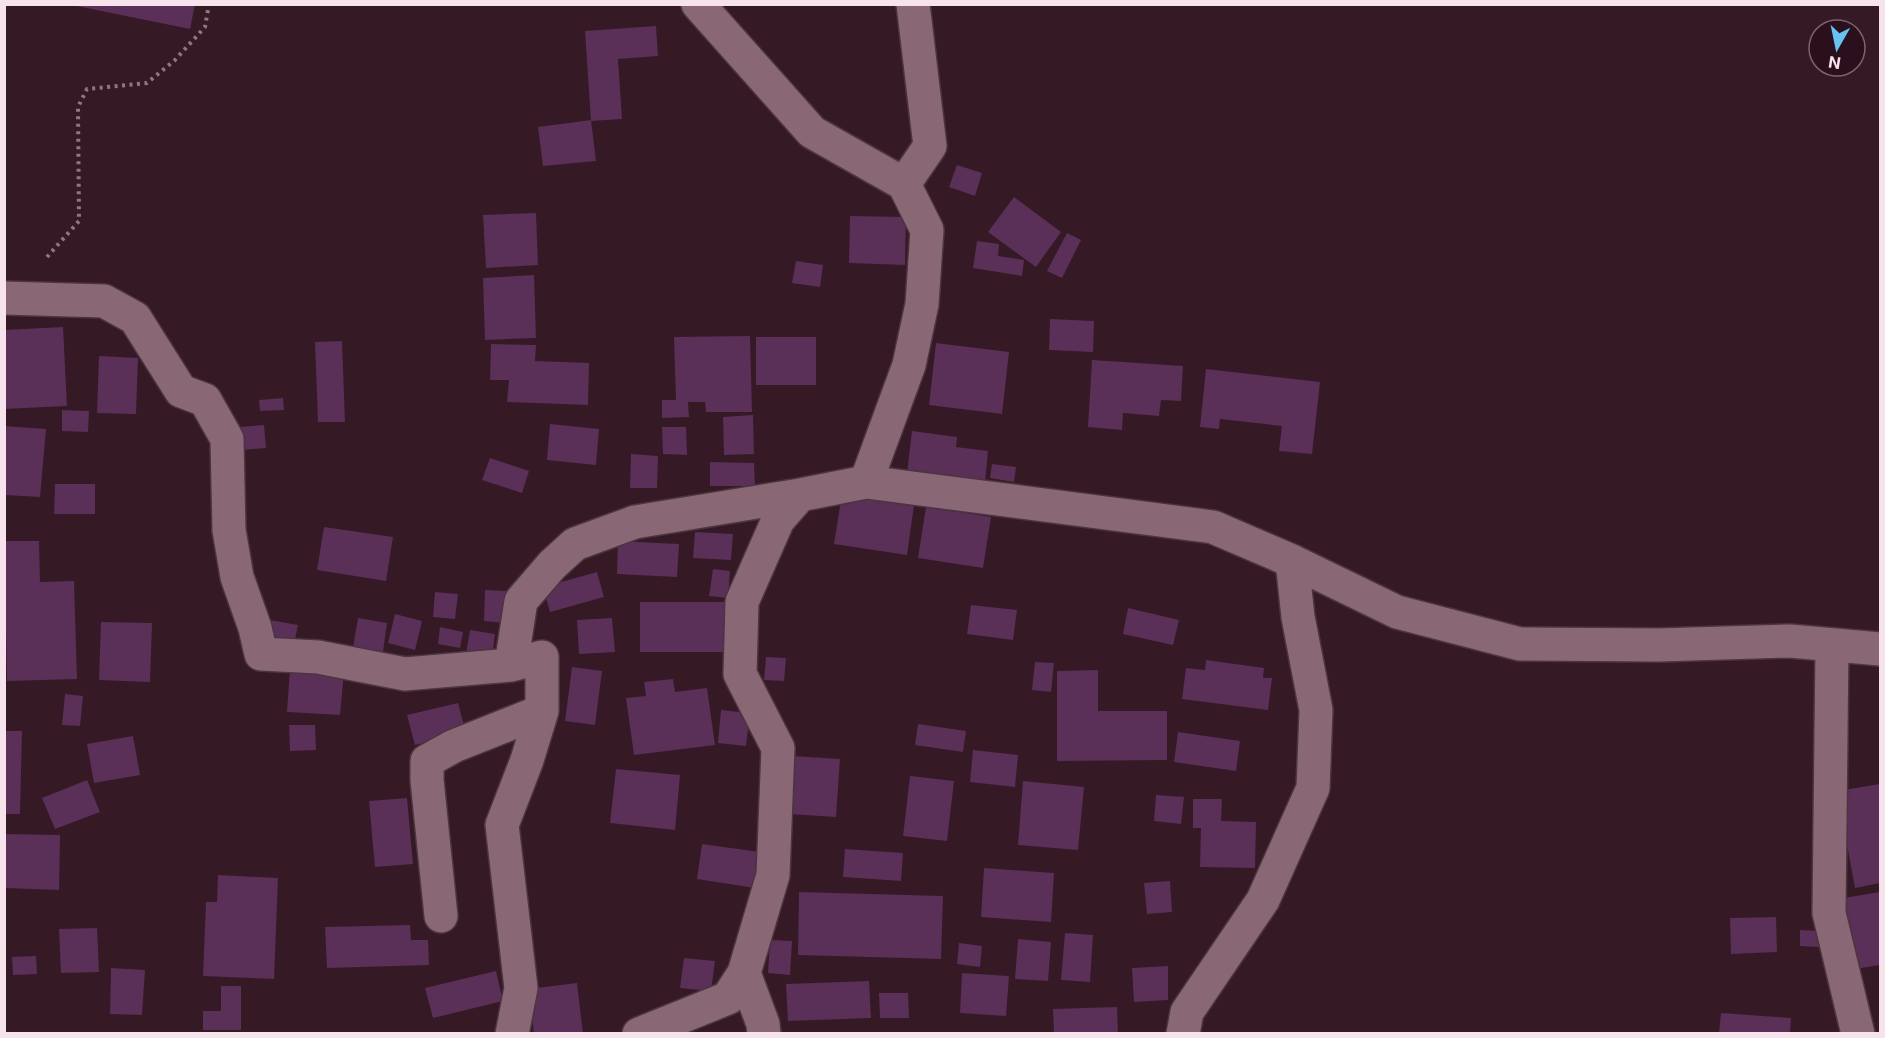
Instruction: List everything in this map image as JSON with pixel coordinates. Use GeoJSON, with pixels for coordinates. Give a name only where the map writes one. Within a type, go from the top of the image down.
{"type":"FeatureCollection","features":[{"type":"Feature","properties":{"kind":"street"},"geometry":{"type":"LineString","coordinates":[[698,4],[812,132],[904,184],[927,231],[922,304],[909,365],[866,482]]}},
{"type":"Feature","properties":{"kind":"street"},"geometry":{"type":"LineString","coordinates":[[904,184],[930,146],[913,4]]}},
{"type":"Feature","properties":{"kind":"street"},"geometry":{"type":"LineString","coordinates":[[5,298],[104,301],[135,318],[181,391],[205,400],[227,439],[231,539],[237,577],[255,628],[261,654],[318,657],[405,674],[511,665],[542,657],[542,711],[527,760],[502,825],[521,988],[512,1034]]}},
{"type":"Feature","properties":{"kind":"street"},"geometry":{"type":"LineString","coordinates":[[511,665],[521,601],[552,565],[575,544],[635,522],[866,482],[1213,527],[1292,561],[1397,612],[1520,644],[1659,645],[1790,641],[1881,649]]}},
{"type":"Feature","properties":{"kind":"street"},"geometry":{"type":"LineString","coordinates":[[639,1034],[728,999],[744,973],[773,875],[778,748],[740,674],[742,602],[778,520],[800,495]]}},
{"type":"Feature","properties":{"kind":"street"},"geometry":{"type":"LineString","coordinates":[[1183,1034],[1187,1012],[1263,900],[1312,788],[1316,710],[1298,617],[1292,561]]}},
{"type":"Feature","properties":{"kind":"street"},"geometry":{"type":"LineString","coordinates":[[1832,646],[1829,913],[1858,1034]]}},
{"type":"Feature","properties":{"kind":"street"},"geometry":{"type":"LineString","coordinates":[[441,916],[427,760],[454,746],[542,711]]}},
{"type":"Feature","properties":{"kind":"street"},"geometry":{"type":"LineString","coordinates":[[744,973],[763,1024],[764,1034]]}},
{"type":"Feature","properties":{"kind":"path"},"geometry":{"type":"LineString","coordinates":[[5,298],[79,221],[78,107],[87,89],[147,83],[176,60],[205,27],[209,4]]}},
{"type":"Feature","properties":{"kind":"building"},"geometry":{"type":"Polygon","coordinates":[[[67,4],[195,4],[190,29],[67,4]]]}},
{"type":"Feature","properties":{"kind":"building"},"geometry":{"type":"Polygon","coordinates":[[[656,26],[658,56],[618,59],[622,119],[591,121],[585,31],[656,26]]]}},
{"type":"Feature","properties":{"kind":"building"},"geometry":{"type":"Polygon","coordinates":[[[591,120],[596,161],[543,166],[538,127],[591,120]]]}},
{"type":"Feature","properties":{"kind":"building"},"geometry":{"type":"Polygon","coordinates":[[[957,165],[982,173],[975,196],[949,187],[957,165]]]}},
{"type":"Feature","properties":{"kind":"building"},"geometry":{"type":"Polygon","coordinates":[[[1014,197],[1061,232],[1036,267],[988,232],[1014,197]]]}},
{"type":"Feature","properties":{"kind":"building"},"geometry":{"type":"Polygon","coordinates":[[[536,213],[538,265],[486,268],[483,215],[536,213]]]}},
{"type":"Feature","properties":{"kind":"building"},"geometry":{"type":"Polygon","coordinates":[[[850,216],[906,217],[905,265],[849,263],[850,216]]]}},
{"type":"Feature","properties":{"kind":"building"},"geometry":{"type":"Polygon","coordinates":[[[1067,233],[1081,240],[1062,278],[1047,271],[1067,233]]]}},
{"type":"Feature","properties":{"kind":"building"},"geometry":{"type":"Polygon","coordinates":[[[977,241],[999,244],[998,256],[1024,260],[1022,276],[973,268],[977,241]]]}},
{"type":"Feature","properties":{"kind":"building"},"geometry":{"type":"Polygon","coordinates":[[[796,261],[823,265],[820,287],[792,283],[796,261]]]}},
{"type":"Feature","properties":{"kind":"building"},"geometry":{"type":"Polygon","coordinates":[[[534,275],[536,338],[485,340],[483,278],[534,275]]]}},
{"type":"Feature","properties":{"kind":"building"},"geometry":{"type":"Polygon","coordinates":[[[1050,319],[1094,321],[1093,352],[1049,350],[1050,319]]]}},
{"type":"Feature","properties":{"kind":"building"},"geometry":{"type":"Polygon","coordinates":[[[63,327],[67,406],[4,409],[4,330],[63,327]]]}},
{"type":"Feature","properties":{"kind":"building"},"geometry":{"type":"Polygon","coordinates":[[[750,336],[752,412],[706,412],[705,402],[688,402],[689,417],[662,418],[662,400],[676,400],[674,337],[750,336]]]}},
{"type":"Feature","properties":{"kind":"building"},"geometry":{"type":"Polygon","coordinates":[[[756,337],[816,337],[816,385],[756,385],[756,337]]]}},
{"type":"Feature","properties":{"kind":"building"},"geometry":{"type":"Polygon","coordinates":[[[342,341],[345,422],[318,422],[315,342],[342,341]]]}},
{"type":"Feature","properties":{"kind":"building"},"geometry":{"type":"Polygon","coordinates":[[[936,343],[1009,352],[1002,414],[929,405],[936,343]]]}},
{"type":"Feature","properties":{"kind":"building"},"geometry":{"type":"Polygon","coordinates":[[[491,344],[536,345],[535,361],[589,363],[588,405],[507,402],[509,380],[490,380],[491,344]]]}},
{"type":"Feature","properties":{"kind":"building"},"geometry":{"type":"Polygon","coordinates":[[[99,356],[138,358],[136,414],[97,413],[99,356]]]}},
{"type":"Feature","properties":{"kind":"building"},"geometry":{"type":"Polygon","coordinates":[[[1092,360],[1183,366],[1181,401],[1161,400],[1159,416],[1123,413],[1122,430],[1088,427],[1092,360]]]}},
{"type":"Feature","properties":{"kind":"building"},"geometry":{"type":"Polygon","coordinates":[[[1206,369],[1320,382],[1312,454],[1279,451],[1282,426],[1220,419],[1219,429],[1200,427],[1206,369]]]}},
{"type":"Feature","properties":{"kind":"building"},"geometry":{"type":"Polygon","coordinates":[[[283,398],[284,410],[260,411],[259,400],[283,398]]]}},
{"type":"Feature","properties":{"kind":"building"},"geometry":{"type":"Polygon","coordinates":[[[62,410],[89,411],[88,432],[62,431],[62,410]]]}},
{"type":"Feature","properties":{"kind":"building"},"geometry":{"type":"Polygon","coordinates":[[[753,415],[754,454],[724,455],[723,417],[753,415]]]}},
{"type":"Feature","properties":{"kind":"building"},"geometry":{"type":"Polygon","coordinates":[[[550,424],[599,429],[596,465],[547,460],[550,424]]]}},
{"type":"Feature","properties":{"kind":"building"},"geometry":{"type":"Polygon","coordinates":[[[264,425],[266,448],[242,450],[239,427],[264,425]]]}},
{"type":"Feature","properties":{"kind":"building"},"geometry":{"type":"Polygon","coordinates":[[[4,426],[46,429],[40,497],[4,495],[4,426]]]}},
{"type":"Feature","properties":{"kind":"building"},"geometry":{"type":"Polygon","coordinates":[[[662,427],[686,427],[687,455],[663,454],[662,427]]]}},
{"type":"Feature","properties":{"kind":"building"},"geometry":{"type":"Polygon","coordinates":[[[912,431],[957,437],[956,447],[988,451],[985,482],[907,473],[912,431]]]}},
{"type":"Feature","properties":{"kind":"building"},"geometry":{"type":"Polygon","coordinates":[[[631,454],[658,456],[657,488],[630,488],[631,454]]]}},
{"type":"Feature","properties":{"kind":"building"},"geometry":{"type":"Polygon","coordinates":[[[490,458],[529,471],[522,493],[482,480],[490,458]]]}},
{"type":"Feature","properties":{"kind":"building"},"geometry":{"type":"Polygon","coordinates":[[[710,462],[754,463],[755,486],[710,486],[710,462]]]}},
{"type":"Feature","properties":{"kind":"building"},"geometry":{"type":"Polygon","coordinates":[[[992,464],[1016,467],[1014,482],[990,478],[992,464]]]}},
{"type":"Feature","properties":{"kind":"building"},"geometry":{"type":"Polygon","coordinates":[[[55,484],[95,484],[95,514],[54,514],[55,484]]]}},
{"type":"Feature","properties":{"kind":"building"},"geometry":{"type":"Polygon","coordinates":[[[842,494],[914,505],[907,555],[834,544],[842,494]]]}},
{"type":"Feature","properties":{"kind":"building"},"geometry":{"type":"Polygon","coordinates":[[[926,507],[991,517],[983,568],[918,558],[926,507]]]}},
{"type":"Feature","properties":{"kind":"building"},"geometry":{"type":"Polygon","coordinates":[[[324,527],[393,537],[386,581],[317,570],[324,527]]]}},
{"type":"Feature","properties":{"kind":"building"},"geometry":{"type":"Polygon","coordinates":[[[695,532],[733,534],[731,560],[693,558],[695,532]]]}},
{"type":"Feature","properties":{"kind":"building"},"geometry":{"type":"Polygon","coordinates":[[[4,541],[39,541],[40,582],[74,581],[77,679],[7,681],[4,541]]]}},
{"type":"Feature","properties":{"kind":"building"},"geometry":{"type":"Polygon","coordinates":[[[618,541],[679,544],[677,577],[617,574],[618,541]]]}},
{"type":"Feature","properties":{"kind":"building"},"geometry":{"type":"Polygon","coordinates":[[[713,569],[730,571],[728,598],[709,596],[713,569]]]}},
{"type":"Feature","properties":{"kind":"building"},"geometry":{"type":"Polygon","coordinates":[[[597,572],[604,597],[550,612],[543,587],[597,572]]]}},
{"type":"Feature","properties":{"kind":"building"},"geometry":{"type":"Polygon","coordinates":[[[485,590],[507,591],[505,623],[484,621],[485,590]]]}},
{"type":"Feature","properties":{"kind":"building"},"geometry":{"type":"Polygon","coordinates":[[[435,592],[458,594],[455,619],[433,617],[435,592]]]}},
{"type":"Feature","properties":{"kind":"building"},"geometry":{"type":"Polygon","coordinates":[[[640,602],[729,602],[729,652],[640,652],[640,602]]]}},
{"type":"Feature","properties":{"kind":"building"},"geometry":{"type":"Polygon","coordinates":[[[971,605],[1017,610],[1013,640],[967,634],[971,605]]]}},
{"type":"Feature","properties":{"kind":"building"},"geometry":{"type":"Polygon","coordinates":[[[1128,608],[1179,620],[1173,645],[1123,634],[1128,608]]]}},
{"type":"Feature","properties":{"kind":"building"},"geometry":{"type":"Polygon","coordinates":[[[395,614],[422,621],[415,650],[388,643],[395,614]]]}},
{"type":"Feature","properties":{"kind":"building"},"geometry":{"type":"Polygon","coordinates":[[[358,618],[387,623],[383,652],[353,648],[358,618]]]}},
{"type":"Feature","properties":{"kind":"building"},"geometry":{"type":"Polygon","coordinates":[[[612,618],[615,652],[579,654],[577,620],[612,618]]]}},
{"type":"Feature","properties":{"kind":"building"},"geometry":{"type":"Polygon","coordinates":[[[270,620],[298,625],[293,649],[265,644],[270,620]]]}},
{"type":"Feature","properties":{"kind":"building"},"geometry":{"type":"Polygon","coordinates":[[[101,622],[152,623],[150,682],[99,680],[101,622]]]}},
{"type":"Feature","properties":{"kind":"building"},"geometry":{"type":"Polygon","coordinates":[[[440,627],[463,632],[460,648],[438,644],[440,627]]]}},
{"type":"Feature","properties":{"kind":"building"},"geometry":{"type":"Polygon","coordinates":[[[470,630],[495,634],[492,658],[466,654],[470,630]]]}},
{"type":"Feature","properties":{"kind":"building"},"geometry":{"type":"Polygon","coordinates":[[[766,657],[786,658],[784,681],[764,680],[766,657]]]}},
{"type":"Feature","properties":{"kind":"building"},"geometry":{"type":"Polygon","coordinates":[[[1206,660],[1264,668],[1263,678],[1272,678],[1268,710],[1182,699],[1186,668],[1205,670],[1206,660]]]}},
{"type":"Feature","properties":{"kind":"building"},"geometry":{"type":"Polygon","coordinates":[[[1035,662],[1054,663],[1051,692],[1032,690],[1035,662]]]}},
{"type":"Feature","properties":{"kind":"building"},"geometry":{"type":"Polygon","coordinates":[[[572,667],[602,671],[595,725],[565,721],[572,667]]]}},
{"type":"Feature","properties":{"kind":"building"},"geometry":{"type":"Polygon","coordinates":[[[290,668],[344,671],[340,715],[287,712],[290,668]]]}},
{"type":"Feature","properties":{"kind":"building"},"geometry":{"type":"Polygon","coordinates":[[[1098,670],[1098,711],[1167,711],[1167,760],[1057,761],[1057,671],[1098,670]]]}},
{"type":"Feature","properties":{"kind":"building"},"geometry":{"type":"Polygon","coordinates":[[[673,679],[675,692],[707,688],[715,745],[634,755],[626,698],[646,696],[644,682],[673,679]]]}},
{"type":"Feature","properties":{"kind":"building"},"geometry":{"type":"Polygon","coordinates":[[[65,694],[83,696],[80,726],[62,725],[65,694]]]}},
{"type":"Feature","properties":{"kind":"building"},"geometry":{"type":"Polygon","coordinates":[[[458,703],[466,733],[415,745],[407,715],[458,703]]]}},
{"type":"Feature","properties":{"kind":"building"},"geometry":{"type":"Polygon","coordinates":[[[721,710],[750,713],[746,746],[718,743],[721,710]]]}},
{"type":"Feature","properties":{"kind":"building"},"geometry":{"type":"Polygon","coordinates":[[[918,724],[966,731],[963,752],[915,745],[918,724]]]}},
{"type":"Feature","properties":{"kind":"building"},"geometry":{"type":"Polygon","coordinates":[[[289,725],[315,725],[316,750],[290,751],[289,725]]]}},
{"type":"Feature","properties":{"kind":"building"},"geometry":{"type":"Polygon","coordinates":[[[4,731],[22,731],[20,814],[4,814],[4,731]]]}},
{"type":"Feature","properties":{"kind":"building"},"geometry":{"type":"Polygon","coordinates":[[[1178,732],[1240,741],[1236,771],[1174,762],[1178,732]]]}},
{"type":"Feature","properties":{"kind":"building"},"geometry":{"type":"Polygon","coordinates":[[[133,736],[140,775],[94,783],[87,744],[133,736]]]}},
{"type":"Feature","properties":{"kind":"building"},"geometry":{"type":"Polygon","coordinates":[[[973,750],[1018,755],[1015,787],[970,782],[973,750]]]}},
{"type":"Feature","properties":{"kind":"building"},"geometry":{"type":"Polygon","coordinates":[[[793,756],[840,759],[836,817],[789,814],[793,756]]]}},
{"type":"Feature","properties":{"kind":"building"},"geometry":{"type":"Polygon","coordinates":[[[616,769],[680,775],[675,830],[610,823],[616,769]]]}},
{"type":"Feature","properties":{"kind":"building"},"geometry":{"type":"Polygon","coordinates":[[[910,776],[954,781],[947,841],[903,836],[910,776]]]}},
{"type":"Feature","properties":{"kind":"building"},"geometry":{"type":"Polygon","coordinates":[[[87,780],[100,812],[55,829],[42,798],[87,780]]]}},
{"type":"Feature","properties":{"kind":"building"},"geometry":{"type":"Polygon","coordinates":[[[1023,781],[1084,787],[1078,850],[1018,845],[1023,781]]]}},
{"type":"Feature","properties":{"kind":"building"},"geometry":{"type":"Polygon","coordinates":[[[1880,784],[1880,883],[1855,888],[1837,791],[1880,784]]]}},
{"type":"Feature","properties":{"kind":"building"},"geometry":{"type":"Polygon","coordinates":[[[1156,795],[1184,797],[1181,824],[1154,821],[1156,795]]]}},
{"type":"Feature","properties":{"kind":"building"},"geometry":{"type":"Polygon","coordinates":[[[407,798],[413,864],[375,867],[369,801],[407,798]]]}},
{"type":"Feature","properties":{"kind":"building"},"geometry":{"type":"Polygon","coordinates":[[[1193,799],[1222,799],[1221,821],[1256,822],[1255,868],[1200,867],[1201,828],[1193,828],[1193,799]]]}},
{"type":"Feature","properties":{"kind":"building"},"geometry":{"type":"Polygon","coordinates":[[[4,834],[60,835],[59,890],[4,888],[4,834]]]}},
{"type":"Feature","properties":{"kind":"building"},"geometry":{"type":"Polygon","coordinates":[[[702,844],[760,852],[755,888],[697,879],[702,844]]]}},
{"type":"Feature","properties":{"kind":"building"},"geometry":{"type":"Polygon","coordinates":[[[845,849],[903,853],[901,881],[843,877],[845,849]]]}},
{"type":"Feature","properties":{"kind":"building"},"geometry":{"type":"Polygon","coordinates":[[[984,868],[1054,873],[1051,922],[981,917],[984,868]]]}},
{"type":"Feature","properties":{"kind":"building"},"geometry":{"type":"Polygon","coordinates":[[[218,875],[278,878],[274,979],[203,976],[206,902],[217,902],[218,875]]]}},
{"type":"Feature","properties":{"kind":"building"},"geometry":{"type":"Polygon","coordinates":[[[1170,881],[1172,912],[1147,914],[1144,883],[1170,881]]]}},
{"type":"Feature","properties":{"kind":"building"},"geometry":{"type":"Polygon","coordinates":[[[799,892],[943,896],[941,959],[798,955],[799,892]]]}},
{"type":"Feature","properties":{"kind":"building"},"geometry":{"type":"Polygon","coordinates":[[[1880,892],[1880,965],[1855,969],[1844,898],[1880,892]]]}},
{"type":"Feature","properties":{"kind":"building"},"geometry":{"type":"Polygon","coordinates":[[[1776,917],[1777,952],[1731,954],[1730,918],[1776,917]]]}},
{"type":"Feature","properties":{"kind":"building"},"geometry":{"type":"Polygon","coordinates":[[[410,925],[411,940],[428,940],[429,965],[327,968],[325,927],[410,925]]]}},
{"type":"Feature","properties":{"kind":"building"},"geometry":{"type":"Polygon","coordinates":[[[97,928],[99,972],[61,973],[59,929],[97,928]]]}},
{"type":"Feature","properties":{"kind":"building"},"geometry":{"type":"Polygon","coordinates":[[[1800,930],[1819,931],[1819,947],[1800,946],[1800,930]]]}},
{"type":"Feature","properties":{"kind":"building"},"geometry":{"type":"Polygon","coordinates":[[[1065,933],[1093,935],[1090,982],[1061,980],[1065,933]]]}},
{"type":"Feature","properties":{"kind":"building"},"geometry":{"type":"Polygon","coordinates":[[[1018,939],[1051,942],[1048,981],[1015,979],[1018,939]]]}},
{"type":"Feature","properties":{"kind":"building"},"geometry":{"type":"Polygon","coordinates":[[[770,940],[792,941],[790,975],[768,973],[770,940]]]}},
{"type":"Feature","properties":{"kind":"building"},"geometry":{"type":"Polygon","coordinates":[[[959,943],[982,946],[980,967],[957,964],[959,943]]]}},
{"type":"Feature","properties":{"kind":"building"},"geometry":{"type":"Polygon","coordinates":[[[36,956],[37,974],[13,975],[12,957],[36,956]]]}},
{"type":"Feature","properties":{"kind":"building"},"geometry":{"type":"Polygon","coordinates":[[[684,958],[715,961],[711,991],[680,988],[684,958]]]}},
{"type":"Feature","properties":{"kind":"building"},"geometry":{"type":"Polygon","coordinates":[[[1168,966],[1168,1000],[1134,1002],[1132,968],[1168,966]]]}},
{"type":"Feature","properties":{"kind":"building"},"geometry":{"type":"Polygon","coordinates":[[[111,968],[145,970],[142,1015],[110,1014],[111,968]]]}},
{"type":"Feature","properties":{"kind":"building"},"geometry":{"type":"Polygon","coordinates":[[[496,971],[503,1001],[433,1018],[425,988],[496,971]]]}},
{"type":"Feature","properties":{"kind":"building"},"geometry":{"type":"Polygon","coordinates":[[[962,973],[1009,976],[1006,1016],[960,1013],[962,973]]]}},
{"type":"Feature","properties":{"kind":"building"},"geometry":{"type":"Polygon","coordinates":[[[869,981],[871,1018],[788,1021],[786,984],[869,981]]]}},
{"type":"Feature","properties":{"kind":"building"},"geometry":{"type":"Polygon","coordinates":[[[577,983],[583,1034],[534,1034],[529,989],[577,983]]]}},
{"type":"Feature","properties":{"kind":"building"},"geometry":{"type":"Polygon","coordinates":[[[221,986],[241,986],[241,1030],[203,1030],[203,1011],[221,1011],[221,986]]]}},
{"type":"Feature","properties":{"kind":"building"},"geometry":{"type":"Polygon","coordinates":[[[879,993],[908,993],[909,1018],[880,1018],[879,993]]]}},
{"type":"Feature","properties":{"kind":"building"},"geometry":{"type":"Polygon","coordinates":[[[1117,1007],[1118,1034],[1054,1034],[1053,1009],[1117,1007]]]}},
{"type":"Feature","properties":{"kind":"building"},"geometry":{"type":"Polygon","coordinates":[[[1721,1013],[1791,1018],[1790,1034],[1719,1034],[1721,1013]]]}}]}
